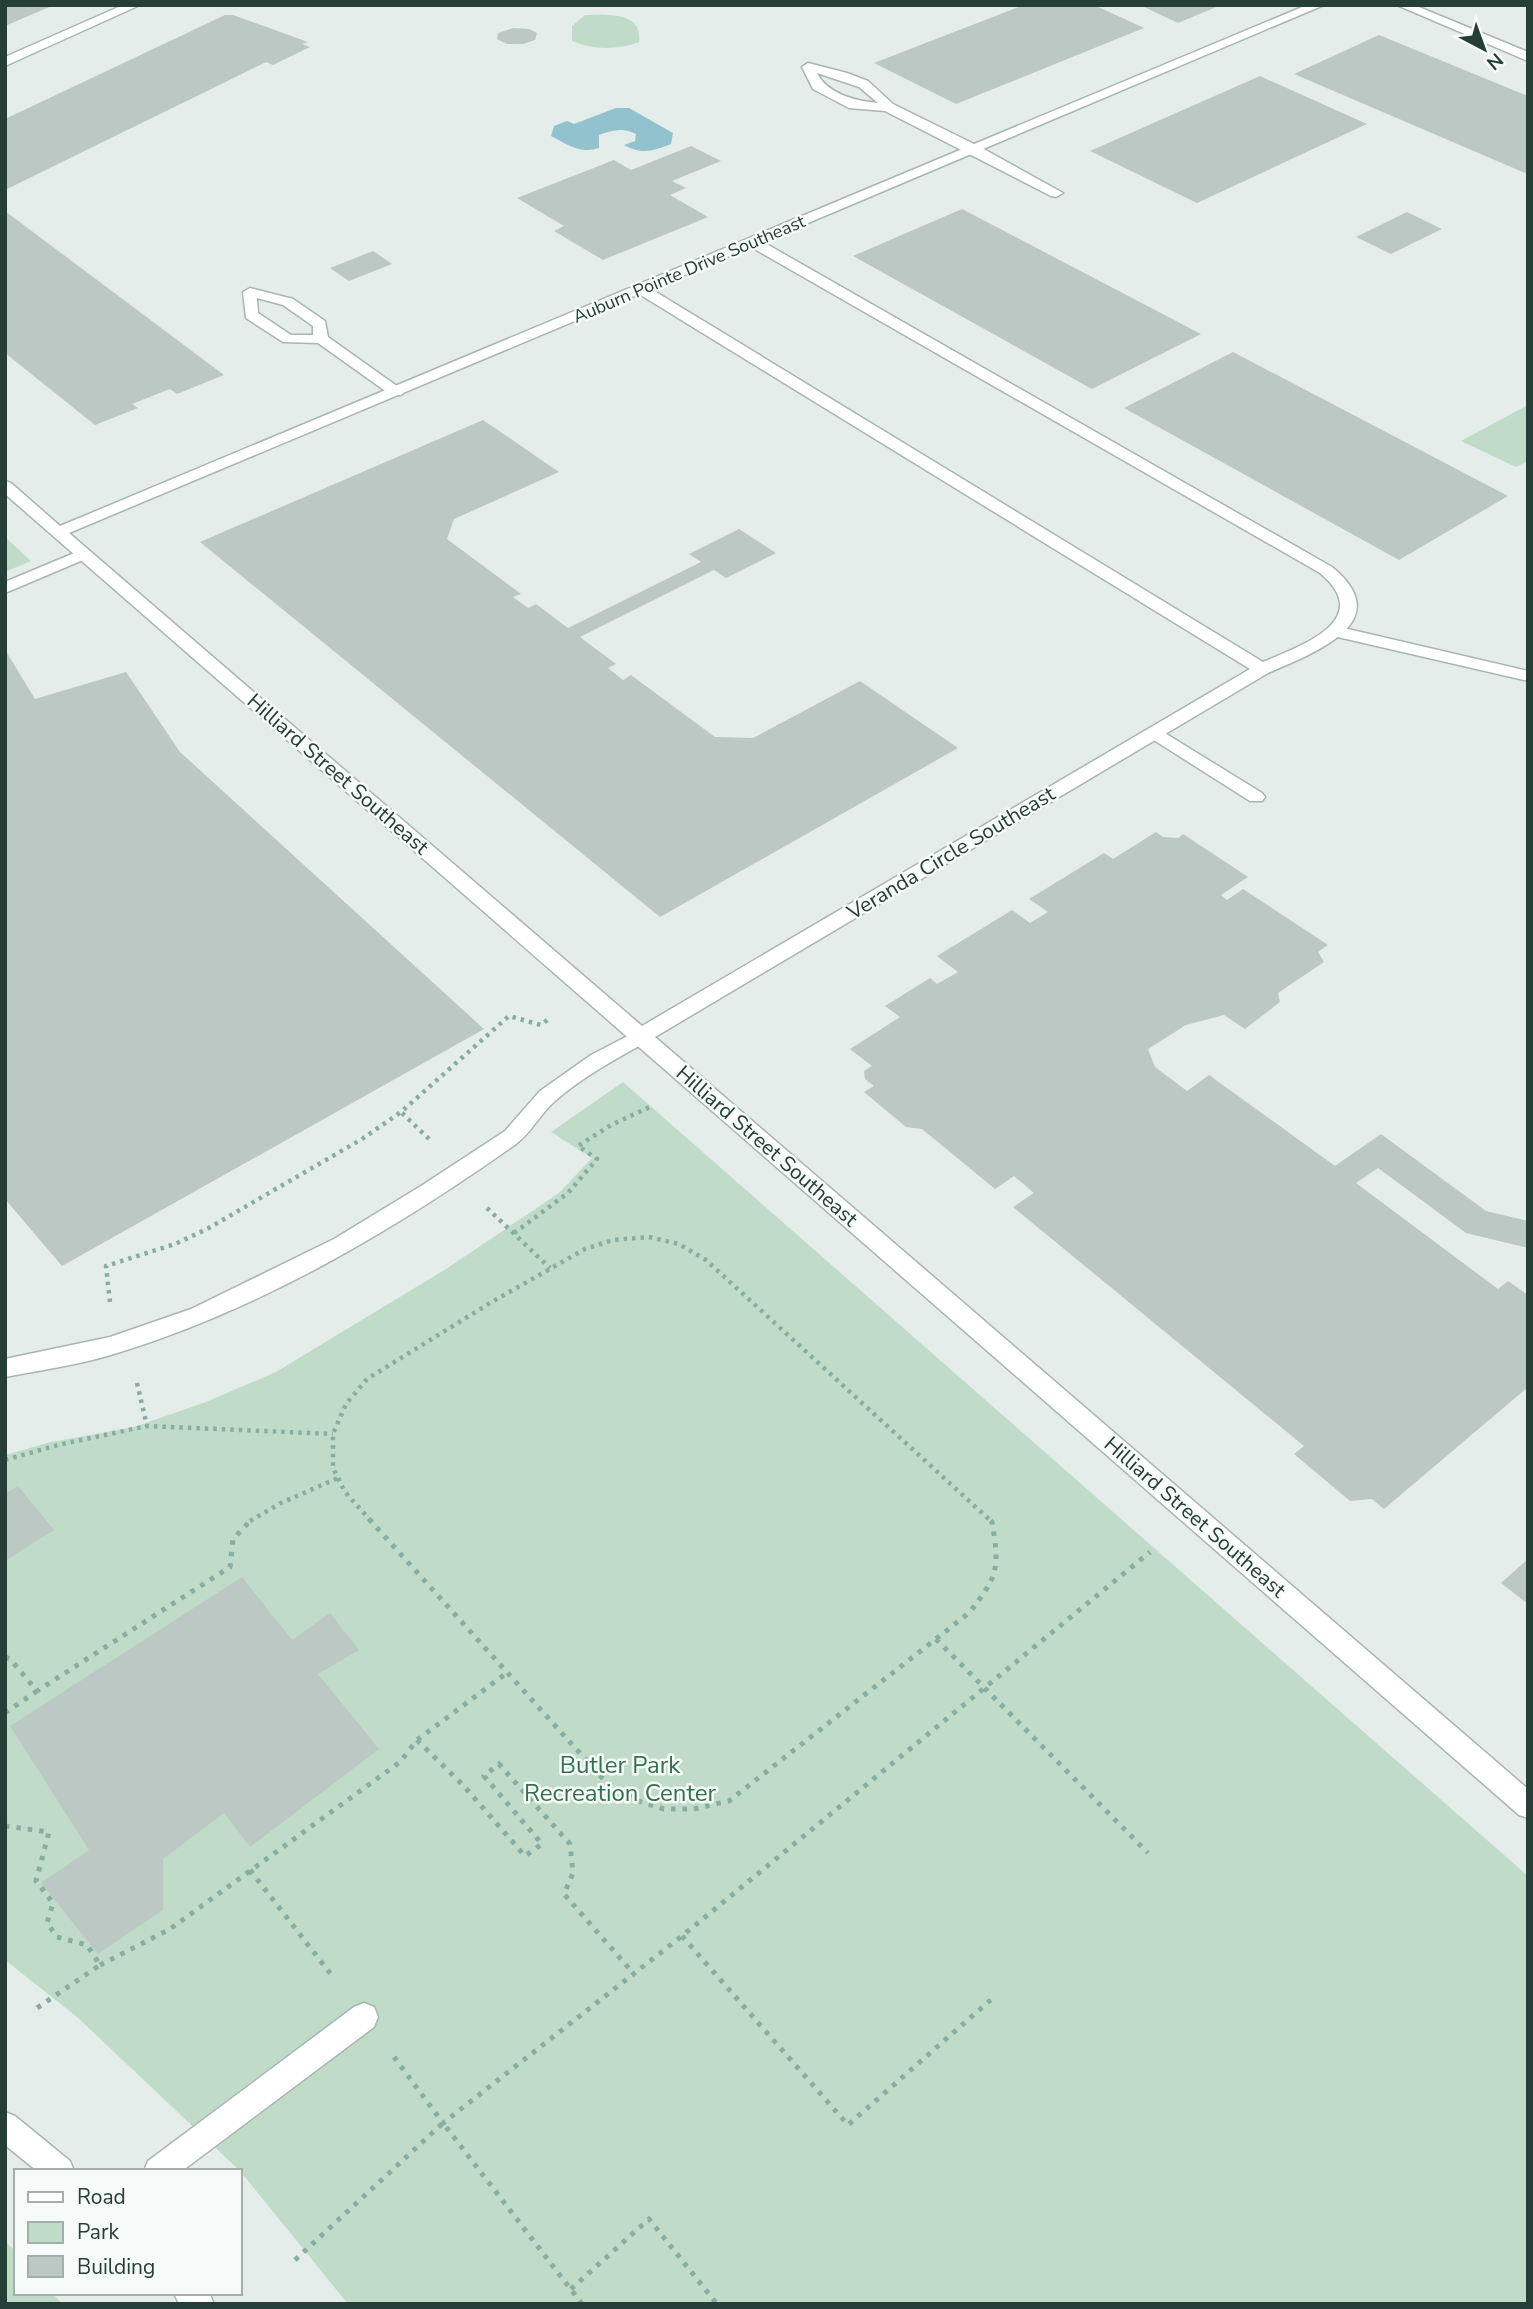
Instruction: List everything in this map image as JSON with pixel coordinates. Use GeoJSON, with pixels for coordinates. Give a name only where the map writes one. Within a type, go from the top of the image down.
{"type":"FeatureCollection","features":[{"type":"Feature","properties":{"kind":"street"},"geometry":{"type":"LineString","coordinates":[[5,62],[134,5]]}},
{"type":"Feature","properties":{"kind":"street","name":"Auburn Pointe Drive Southeast"},"geometry":{"type":"LineString","coordinates":[[59,532],[1318,5]]}},
{"type":"Feature","properties":{"kind":"street"},"geometry":{"type":"LineString","coordinates":[[1403,5],[1528,57]]}},
{"type":"Feature","properties":{"kind":"street"},"geometry":{"type":"LineString","coordinates":[[888,107],[879,93],[847,76],[808,67],[817,86],[854,105],[888,107],[1056,193]]}},
{"type":"Feature","properties":{"kind":"street"},"geometry":{"type":"LineString","coordinates":[[754,243],[1326,570],[1346,590],[1349,602],[1343,624],[1335,631]]}},
{"type":"Feature","properties":{"kind":"street"},"geometry":{"type":"LineString","coordinates":[[641,289],[1262,669]]}},
{"type":"Feature","properties":{"kind":"street"},"geometry":{"type":"LineString","coordinates":[[321,339],[320,324],[288,302],[250,292],[251,315],[288,339],[321,339],[396,392]]}},
{"type":"Feature","properties":{"kind":"street","name":"Hilliard Street Southeast"},"geometry":{"type":"LineString","coordinates":[[5,486],[1528,1806]]}},
{"type":"Feature","properties":{"kind":"street"},"geometry":{"type":"LineString","coordinates":[[5,588],[85,554]]}},
{"type":"Feature","properties":{"kind":"street"},"geometry":{"type":"LineString","coordinates":[[1335,631],[1528,676]]}},
{"type":"Feature","properties":{"kind":"street","name":"Veranda Circle Southeast"},"geometry":{"type":"LineString","coordinates":[[5,1368],[111,1346],[199,1315],[342,1245],[429,1192],[512,1136],[548,1096],[598,1060],[1262,669],[1316,645],[1335,631]]}},
{"type":"Feature","properties":{"kind":"street"},"geometry":{"type":"LineString","coordinates":[[1155,733],[1256,797]]}},
{"type":"Feature","properties":{"kind":"street"},"geometry":{"type":"LineString","coordinates":[[161,2169],[364,2017]]}},
{"type":"Feature","properties":{"kind":"street"},"geometry":{"type":"LineString","coordinates":[[5,2126],[58,2169]]}},
{"type":"Feature","properties":{"kind":"path"},"geometry":{"type":"LineString","coordinates":[[112,1312],[105,1276],[106,1266],[175,1244],[207,1229],[362,1139],[401,1112],[509,1016],[541,1025],[551,1017]]}},
{"type":"Feature","properties":{"kind":"path"},"geometry":{"type":"LineString","coordinates":[[514,1233],[568,1193],[597,1159],[578,1146],[611,1125],[650,1107]]}},
{"type":"Feature","properties":{"kind":"path"},"geometry":{"type":"LineString","coordinates":[[401,1112],[430,1140]]}},
{"type":"Feature","properties":{"kind":"path"},"geometry":{"type":"LineString","coordinates":[[485,1206],[550,1268]]}},
{"type":"Feature","properties":{"kind":"path"},"geometry":{"type":"LineString","coordinates":[[649,1237],[679,1244],[706,1260],[992,1522],[998,1557],[992,1584],[969,1613],[729,1801],[695,1811],[659,1809],[628,1799],[605,1781],[345,1492],[333,1468],[333,1434],[346,1404],[367,1379],[550,1268],[585,1249],[613,1240],[649,1237]]}},
{"type":"Feature","properties":{"kind":"path"},"geometry":{"type":"LineString","coordinates":[[135,1372],[147,1426]]}},
{"type":"Feature","properties":{"kind":"path"},"geometry":{"type":"LineString","coordinates":[[5,1460],[58,1445],[147,1426],[333,1434]]}},
{"type":"Feature","properties":{"kind":"path"},"geometry":{"type":"LineString","coordinates":[[5,1713],[230,1567],[233,1540],[247,1523],[268,1510],[338,1479]]}},
{"type":"Feature","properties":{"kind":"path"},"geometry":{"type":"LineString","coordinates":[[295,2260],[443,2123],[682,1936],[1150,1552]]}},
{"type":"Feature","properties":{"kind":"path"},"geometry":{"type":"LineString","coordinates":[[936,1639],[1148,1853]]}},
{"type":"Feature","properties":{"kind":"path"},"geometry":{"type":"LineString","coordinates":[[5,1657],[10,1659],[37,1691]]}},
{"type":"Feature","properties":{"kind":"path"},"geometry":{"type":"LineString","coordinates":[[34,2010],[100,1965],[170,1929],[400,1762],[417,1740],[508,1672]]}},
{"type":"Feature","properties":{"kind":"path"},"geometry":{"type":"LineString","coordinates":[[417,1740],[463,1786],[525,1856],[542,1844],[484,1776],[499,1764],[570,1844],[573,1872],[564,1895],[634,1974]]}},
{"type":"Feature","properties":{"kind":"path"},"geometry":{"type":"LineString","coordinates":[[5,1826],[49,1832],[36,1881],[53,1903],[47,1923],[57,1937],[87,1945],[100,1965]]}},
{"type":"Feature","properties":{"kind":"path"},"geometry":{"type":"LineString","coordinates":[[250,1870],[582,2304]]}},
{"type":"Feature","properties":{"kind":"path"},"geometry":{"type":"LineString","coordinates":[[682,1936],[848,2125],[994,1997]]}},
{"type":"Feature","properties":{"kind":"path"},"geometry":{"type":"LineString","coordinates":[[571,2290],[649,2219],[717,2304]]}},
{"type":"Feature","properties":{"kind":"green space"},"geometry":{"type":"Polygon","coordinates":[[[585,15],[613,15],[629,20],[639,32],[639,42],[605,48],[572,41],[572,26],[585,15]]]}},
{"type":"Feature","properties":{"kind":"green space"},"geometry":{"type":"Polygon","coordinates":[[[1528,405],[1528,461],[1516,467],[1461,441],[1528,405]]]}},
{"type":"Feature","properties":{"kind":"green space"},"geometry":{"type":"Polygon","coordinates":[[[5,537],[31,561],[5,572],[5,537]]]}},
{"type":"Feature","properties":{"kind":"green space","name":"Butler Park Recreation Center"},"geometry":{"type":"Polygon","coordinates":[[[623,1082],[1528,1876],[1528,2304],[348,2304],[242,2173],[242,2169],[238,2169],[77,2017],[5,1960],[5,1455],[51,1442],[134,1427],[206,1402],[276,1372],[446,1269],[559,1193],[592,1158],[551,1132],[623,1082]]]}},
{"type":"Feature","properties":{"kind":"green space"},"geometry":{"type":"Polygon","coordinates":[[[5,2241],[14,2250],[14,2295],[54,2295],[62,2304],[5,2304],[5,2241]]]}},
{"type":"Feature","properties":{"kind":"water"},"geometry":{"type":"Polygon","coordinates":[[[616,108],[629,108],[673,133],[671,144],[653,150],[636,150],[624,145],[635,141],[636,134],[618,130],[599,135],[599,148],[586,150],[574,148],[551,136],[554,126],[567,121],[574,124],[616,108]]]}},
{"type":"Feature","properties":{"kind":"building"},"geometry":{"type":"Polygon","coordinates":[[[5,5],[54,5],[5,26],[5,5]]]}},
{"type":"Feature","properties":{"kind":"building"},"geometry":{"type":"Polygon","coordinates":[[[1024,5],[1094,5],[1144,28],[956,104],[874,63],[1024,5]]]}},
{"type":"Feature","properties":{"kind":"building"},"geometry":{"type":"Polygon","coordinates":[[[1140,5],[1221,5],[1178,23],[1140,5]]]}},
{"type":"Feature","properties":{"kind":"building"},"geometry":{"type":"Polygon","coordinates":[[[225,15],[233,15],[308,42],[302,44],[310,47],[273,65],[266,62],[5,190],[5,119],[225,15]]]}},
{"type":"Feature","properties":{"kind":"building"},"geometry":{"type":"Polygon","coordinates":[[[513,28],[529,29],[537,33],[535,40],[523,44],[507,44],[497,39],[498,33],[513,28]]]}},
{"type":"Feature","properties":{"kind":"building"},"geometry":{"type":"Polygon","coordinates":[[[1379,35],[1528,96],[1528,171],[1525,173],[1294,74],[1379,35]]]}},
{"type":"Feature","properties":{"kind":"building"},"geometry":{"type":"Polygon","coordinates":[[[1260,76],[1367,124],[1197,203],[1090,151],[1260,76]]]}},
{"type":"Feature","properties":{"kind":"building"},"geometry":{"type":"Polygon","coordinates":[[[691,146],[721,161],[672,181],[686,188],[670,195],[708,217],[603,260],[554,231],[564,226],[517,198],[614,160],[631,170],[691,146]]]}},
{"type":"Feature","properties":{"kind":"building"},"geometry":{"type":"Polygon","coordinates":[[[962,209],[1201,334],[1092,389],[853,256],[962,209]]]}},
{"type":"Feature","properties":{"kind":"building"},"geometry":{"type":"Polygon","coordinates":[[[5,211],[224,375],[177,394],[170,389],[132,404],[138,408],[95,425],[5,353],[5,211]]]}},
{"type":"Feature","properties":{"kind":"building"},"geometry":{"type":"Polygon","coordinates":[[[1407,212],[1442,229],[1391,254],[1356,237],[1407,212]]]}},
{"type":"Feature","properties":{"kind":"building"},"geometry":{"type":"Polygon","coordinates":[[[373,251],[392,264],[349,281],[330,268],[373,251]]]}},
{"type":"Feature","properties":{"kind":"building"},"geometry":{"type":"Polygon","coordinates":[[[1233,352],[1508,496],[1399,560],[1124,408],[1233,352]]]}},
{"type":"Feature","properties":{"kind":"building"},"geometry":{"type":"Polygon","coordinates":[[[483,420],[559,472],[454,519],[447,539],[521,594],[513,597],[528,608],[536,604],[568,628],[701,562],[689,554],[739,529],[776,553],[726,578],[714,570],[580,637],[616,664],[608,668],[623,680],[631,675],[715,737],[753,738],[860,681],[958,748],[660,917],[200,542],[483,420]]]}},
{"type":"Feature","properties":{"kind":"building"},"geometry":{"type":"Polygon","coordinates":[[[5,653],[35,699],[126,672],[180,752],[484,1029],[62,1266],[5,1199],[5,653]]]}},
{"type":"Feature","properties":{"kind":"building"},"geometry":{"type":"Polygon","coordinates":[[[1156,832],[1163,837],[1178,838],[1183,834],[1248,877],[1221,895],[1227,900],[1243,889],[1328,945],[1318,952],[1324,962],[1278,993],[1280,1002],[1245,1029],[1224,1015],[1186,1025],[1148,1049],[1155,1067],[1187,1091],[1209,1075],[1335,1166],[1381,1134],[1486,1211],[1528,1221],[1528,1248],[1466,1233],[1378,1168],[1356,1183],[1498,1289],[1508,1281],[1528,1295],[1528,1387],[1384,1509],[1372,1499],[1350,1501],[1294,1454],[1304,1446],[1013,1207],[1034,1193],[1014,1176],[995,1189],[922,1129],[906,1127],[864,1092],[874,1086],[865,1079],[864,1071],[872,1066],[850,1049],[900,1017],[885,1006],[930,978],[937,984],[958,972],[937,956],[1012,910],[1030,923],[1048,912],[1029,899],[1104,853],[1113,859],[1156,832]]]}},
{"type":"Feature","properties":{"kind":"building"},"geometry":{"type":"Polygon","coordinates":[[[18,1486],[54,1530],[5,1561],[5,1494],[18,1486]]]}},
{"type":"Feature","properties":{"kind":"building"},"geometry":{"type":"Polygon","coordinates":[[[1528,1559],[1528,1604],[1501,1583],[1528,1559]]]}},
{"type":"Feature","properties":{"kind":"building"},"geometry":{"type":"Polygon","coordinates":[[[242,1577],[292,1640],[330,1613],[359,1650],[318,1674],[379,1749],[250,1847],[224,1813],[163,1859],[163,1910],[98,1954],[41,1883],[89,1850],[10,1726],[242,1577]]]}}]}
